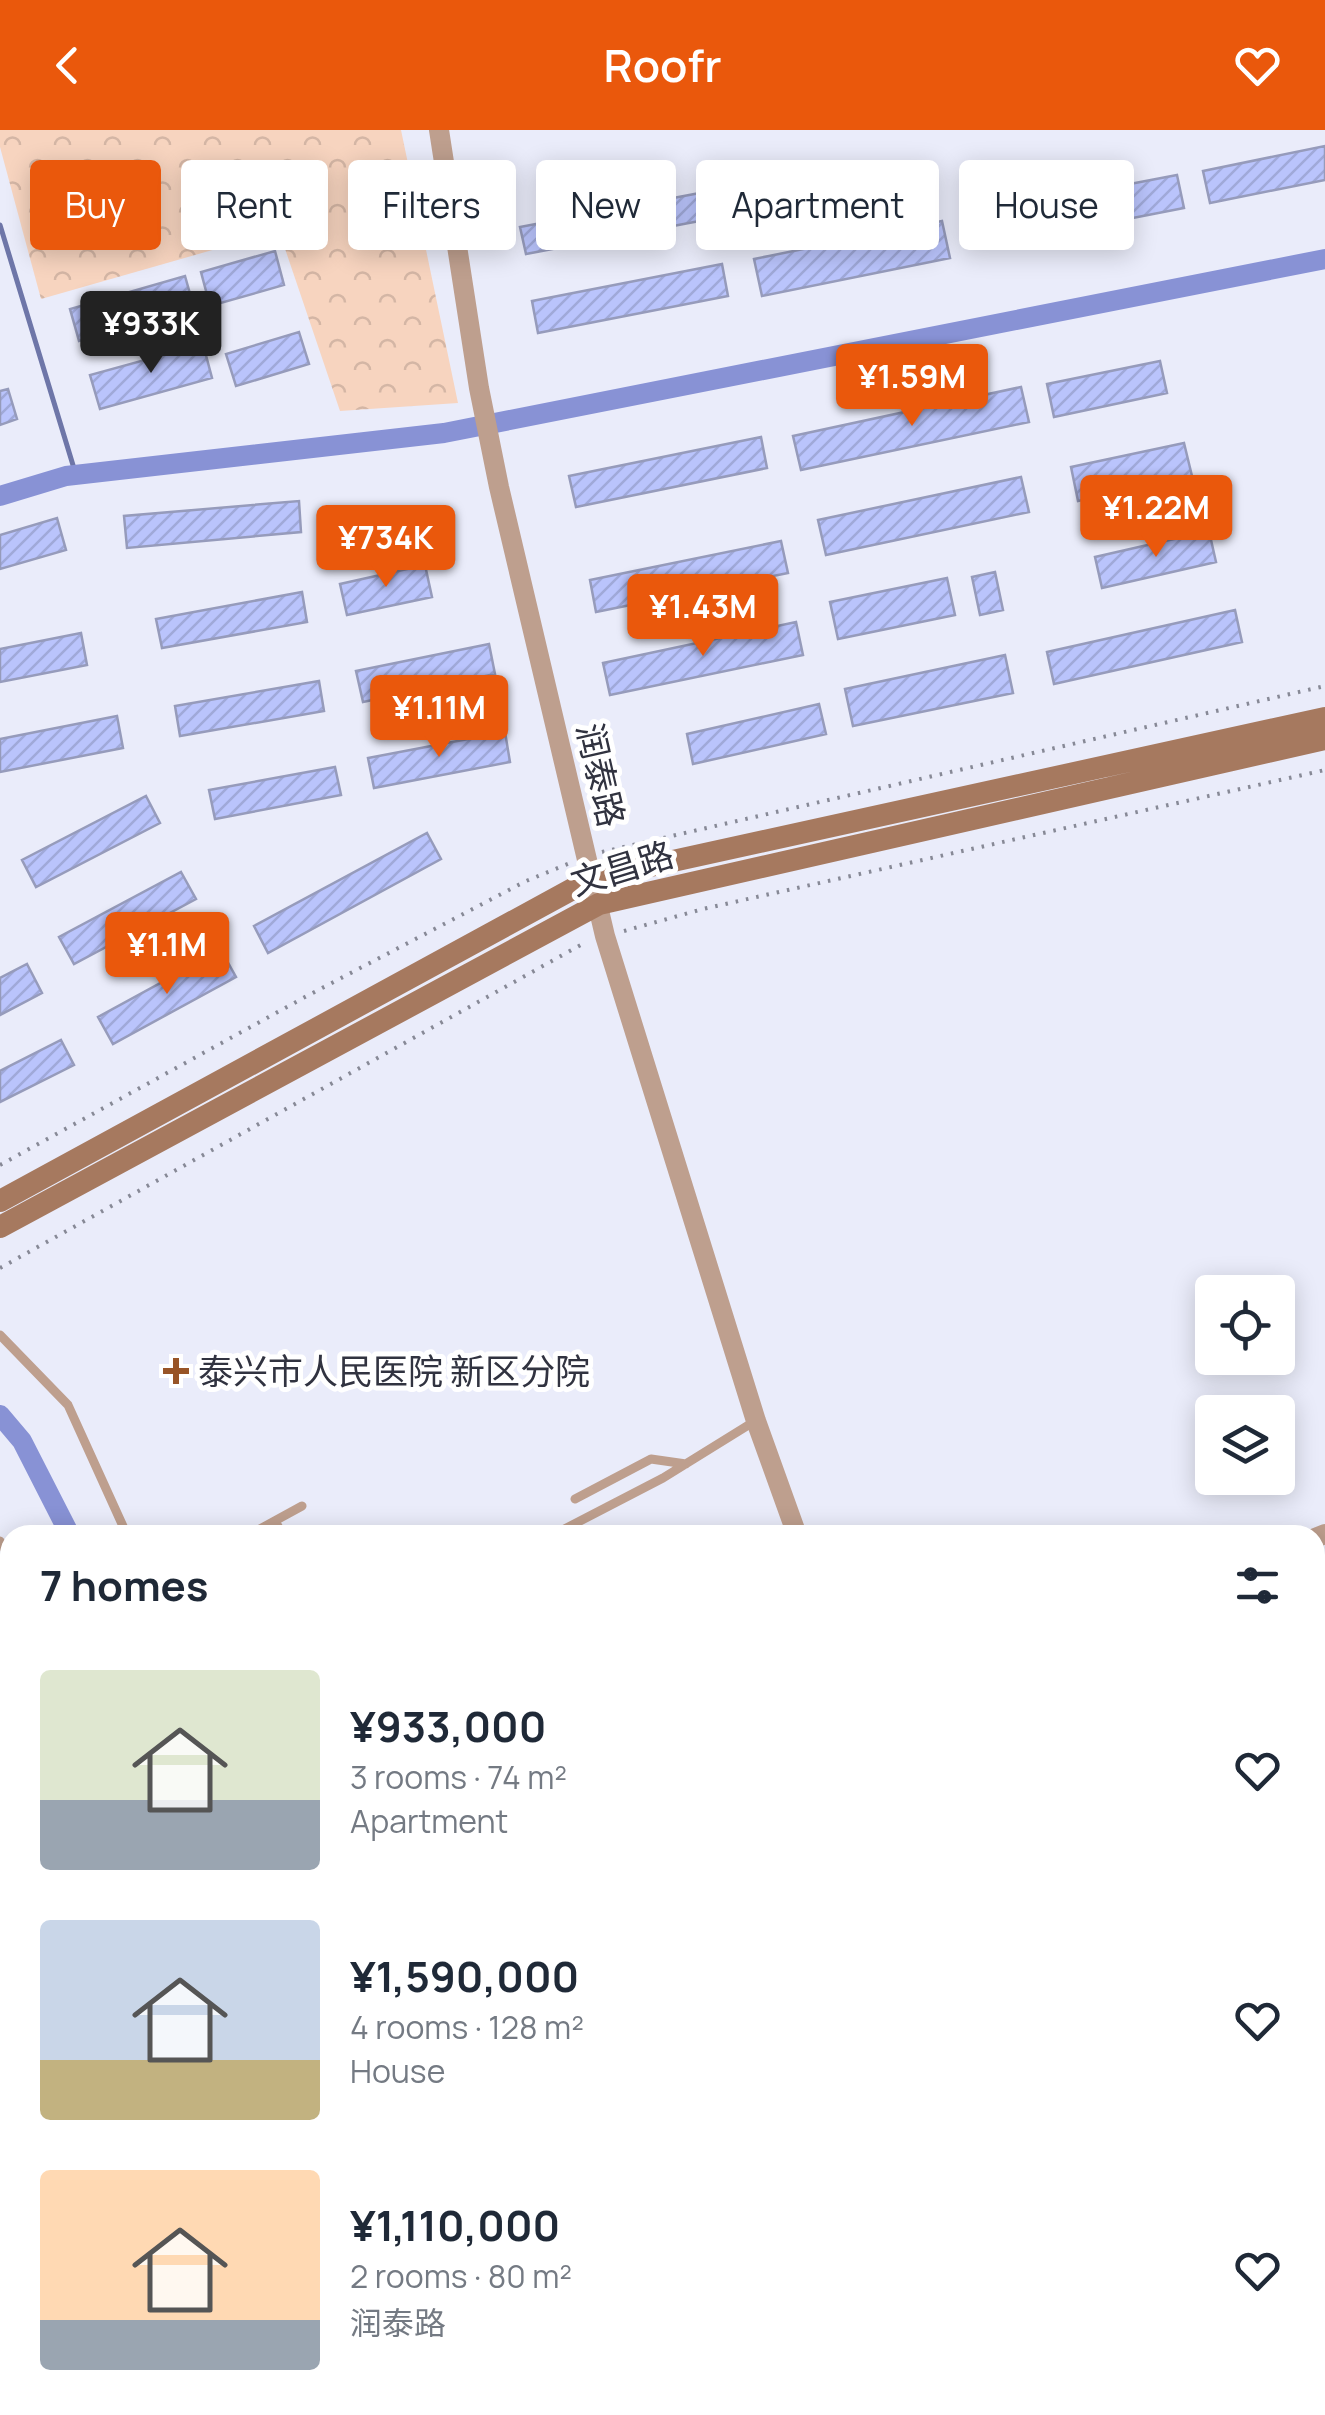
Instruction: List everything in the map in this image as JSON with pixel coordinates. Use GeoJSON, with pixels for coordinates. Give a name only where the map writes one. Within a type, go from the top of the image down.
{"type":"FeatureCollection","features":[{"type":"Feature","properties":{"kind":"main road","name":"文昌路"},"geometry":{"type":"LineString","coordinates":[[0,1201],[591,879],[1325,718]]}},
{"type":"Feature","properties":{"kind":"main road","name":"文昌路"},"geometry":{"type":"LineString","coordinates":[[0,1227],[599,904],[1325,739]]}},
{"type":"Feature","properties":{"kind":"street","name":"润泰路"},"geometry":{"type":"LineString","coordinates":[[440,130],[499,487],[605,936],[790,1525]]}},
{"type":"Feature","properties":{"kind":"lane"},"geometry":{"type":"LineString","coordinates":[[0,1335],[68,1405],[123,1525]]}},
{"type":"Feature","properties":{"kind":"lane"},"geometry":{"type":"LineString","coordinates":[[571,1525],[686,1464],[756,1421]]}},
{"type":"Feature","properties":{"kind":"lane"},"geometry":{"type":"LineString","coordinates":[[575,1499],[650,1459],[686,1464]]}},
{"type":"Feature","properties":{"kind":"lane"},"geometry":{"type":"LineString","coordinates":[[268,1525],[302,1506]]}},
{"type":"Feature","properties":{"kind":"lane"},"geometry":{"type":"LineString","coordinates":[[275,1521],[277,1525]]}},
{"type":"Feature","properties":{"kind":"path"},"geometry":{"type":"LineString","coordinates":[[0,1268],[584,943],[723,904],[1325,770]]}},
{"type":"Feature","properties":{"kind":"green space"},"geometry":{"type":"Polygon","coordinates":[[[0,130],[401,130],[407,160],[348,160],[348,250],[426,250],[458,403],[340,411],[285,250],[328,250],[328,160],[181,160],[181,250],[212,250],[41,299],[0,147],[0,130]]]}},
{"type":"Feature","properties":{"kind":"building"},"geometry":{"type":"Polygon","coordinates":[[[1325,146],[1325,180],[1210,203],[1203,171],[1325,146]]]}},
{"type":"Feature","properties":{"kind":"building"},"geometry":{"type":"Polygon","coordinates":[[[1177,175],[1184,208],[1134,218],[1134,183],[1177,175]]]}},
{"type":"Feature","properties":{"kind":"building"},"geometry":{"type":"Polygon","coordinates":[[[696,194],[696,222],[676,225],[676,197],[696,194]]]}},
{"type":"Feature","properties":{"kind":"building"},"geometry":{"type":"Polygon","coordinates":[[[942,221],[950,258],[762,296],[754,259],[799,250],[939,250],[942,221]]]}},
{"type":"Feature","properties":{"kind":"building"},"geometry":{"type":"Polygon","coordinates":[[[536,224],[536,250],[547,250],[526,254],[520,227],[536,224]]]}},
{"type":"Feature","properties":{"kind":"building"},"geometry":{"type":"Polygon","coordinates":[[[275,251],[284,285],[210,306],[201,272],[275,251]]]}},
{"type":"Feature","properties":{"kind":"building"},"geometry":{"type":"Polygon","coordinates":[[[722,264],[728,296],[538,333],[532,301],[722,264]]]}},
{"type":"Feature","properties":{"kind":"building"},"geometry":{"type":"Polygon","coordinates":[[[185,276],[194,308],[79,341],[70,309],[185,276]]]}},
{"type":"Feature","properties":{"kind":"building"},"geometry":{"type":"Polygon","coordinates":[[[299,332],[309,364],[236,386],[226,354],[299,332]]]}},
{"type":"Feature","properties":{"kind":"building"},"geometry":{"type":"Polygon","coordinates":[[[203,344],[212,378],[100,409],[90,375],[203,344]]]}},
{"type":"Feature","properties":{"kind":"building"},"geometry":{"type":"Polygon","coordinates":[[[1160,361],[1167,393],[1054,417],[1047,384],[1160,361]]]}},
{"type":"Feature","properties":{"kind":"building"},"geometry":{"type":"Polygon","coordinates":[[[1021,387],[1029,422],[801,470],[793,436],[1021,387]]]}},
{"type":"Feature","properties":{"kind":"building"},"geometry":{"type":"Polygon","coordinates":[[[8,389],[17,419],[0,425],[0,391],[8,389]]]}},
{"type":"Feature","properties":{"kind":"building"},"geometry":{"type":"Polygon","coordinates":[[[761,437],[767,468],[576,507],[569,476],[761,437]]]}},
{"type":"Feature","properties":{"kind":"building"},"geometry":{"type":"Polygon","coordinates":[[[1184,443],[1192,476],[1078,501],[1071,467],[1184,443]]]}},
{"type":"Feature","properties":{"kind":"building"},"geometry":{"type":"Polygon","coordinates":[[[1021,477],[1029,512],[826,555],[818,520],[1021,477]]]}},
{"type":"Feature","properties":{"kind":"building"},"geometry":{"type":"Polygon","coordinates":[[[299,501],[301,532],[127,548],[124,516],[299,501]]]}},
{"type":"Feature","properties":{"kind":"building"},"geometry":{"type":"Polygon","coordinates":[[[57,518],[66,550],[0,569],[0,535],[57,518]]]}},
{"type":"Feature","properties":{"kind":"building"},"geometry":{"type":"Polygon","coordinates":[[[1209,531],[1216,562],[1102,588],[1095,557],[1209,531]]]}},
{"type":"Feature","properties":{"kind":"building"},"geometry":{"type":"Polygon","coordinates":[[[781,541],[788,573],[596,612],[590,580],[781,541]]]}},
{"type":"Feature","properties":{"kind":"building"},"geometry":{"type":"Polygon","coordinates":[[[425,565],[432,597],[347,615],[340,584],[425,565]]]}},
{"type":"Feature","properties":{"kind":"building"},"geometry":{"type":"Polygon","coordinates":[[[995,572],[1003,610],[980,615],[972,577],[995,572]]]}},
{"type":"Feature","properties":{"kind":"building"},"geometry":{"type":"Polygon","coordinates":[[[947,578],[955,615],[838,639],[830,602],[947,578]]]}},
{"type":"Feature","properties":{"kind":"building"},"geometry":{"type":"Polygon","coordinates":[[[302,592],[307,622],[162,648],[156,619],[302,592]]]}},
{"type":"Feature","properties":{"kind":"building"},"geometry":{"type":"Polygon","coordinates":[[[1235,610],[1242,642],[1054,684],[1047,652],[1235,610]]]}},
{"type":"Feature","properties":{"kind":"building"},"geometry":{"type":"Polygon","coordinates":[[[796,622],[803,655],[610,695],[603,663],[796,622]]]}},
{"type":"Feature","properties":{"kind":"building"},"geometry":{"type":"Polygon","coordinates":[[[81,633],[87,665],[0,682],[0,649],[81,633]]]}},
{"type":"Feature","properties":{"kind":"building"},"geometry":{"type":"Polygon","coordinates":[[[489,644],[495,674],[363,702],[356,671],[489,644]]]}},
{"type":"Feature","properties":{"kind":"building"},"geometry":{"type":"Polygon","coordinates":[[[1005,655],[1013,693],[853,726],[845,689],[1005,655]]]}},
{"type":"Feature","properties":{"kind":"building"},"geometry":{"type":"Polygon","coordinates":[[[319,681],[324,711],[180,736],[175,706],[319,681]]]}},
{"type":"Feature","properties":{"kind":"building"},"geometry":{"type":"Polygon","coordinates":[[[819,704],[826,734],[693,764],[687,734],[819,704]]]}},
{"type":"Feature","properties":{"kind":"building"},"geometry":{"type":"Polygon","coordinates":[[[117,716],[123,748],[0,772],[0,739],[117,716]]]}},
{"type":"Feature","properties":{"kind":"building"},"geometry":{"type":"Polygon","coordinates":[[[505,732],[510,762],[374,788],[368,758],[505,732]]]}},
{"type":"Feature","properties":{"kind":"building"},"geometry":{"type":"Polygon","coordinates":[[[335,767],[341,795],[215,819],[209,790],[335,767]]]}},
{"type":"Feature","properties":{"kind":"building"},"geometry":{"type":"Polygon","coordinates":[[[146,796],[160,823],[36,887],[22,860],[146,796]]]}},
{"type":"Feature","properties":{"kind":"building"},"geometry":{"type":"Polygon","coordinates":[[[427,833],[441,859],[268,953],[254,926],[427,833]]]}},
{"type":"Feature","properties":{"kind":"building"},"geometry":{"type":"Polygon","coordinates":[[[181,872],[196,899],[74,964],[59,937],[181,872]]]}},
{"type":"Feature","properties":{"kind":"building"},"geometry":{"type":"Polygon","coordinates":[[[221,950],[236,977],[113,1044],[98,1017],[221,950]]]}},
{"type":"Feature","properties":{"kind":"building"},"geometry":{"type":"Polygon","coordinates":[[[27,964],[42,993],[0,1015],[0,978],[27,964]]]}},
{"type":"Feature","properties":{"kind":"building"},"geometry":{"type":"Polygon","coordinates":[[[61,1040],[74,1065],[0,1102],[0,1071],[61,1040]]]}},
{"type":"Feature","properties":{"kind":"waterway"},"geometry":{"type":"LineString","coordinates":[[0,225],[76,475]]}},
{"type":"Feature","properties":{"kind":"waterway"},"geometry":{"type":"LineString","coordinates":[[0,496],[66,476],[444,433],[1325,259]]}},
{"type":"Feature","properties":{"kind":"waterway"},"geometry":{"type":"LineString","coordinates":[[0,1415],[22,1441],[65,1525]]}},
{"type":"Feature","properties":{"kind":"place","name":"泰兴市人民医院 新区分院"},"geometry":{"type":"Point","coordinates":[176,1371]}}]}
